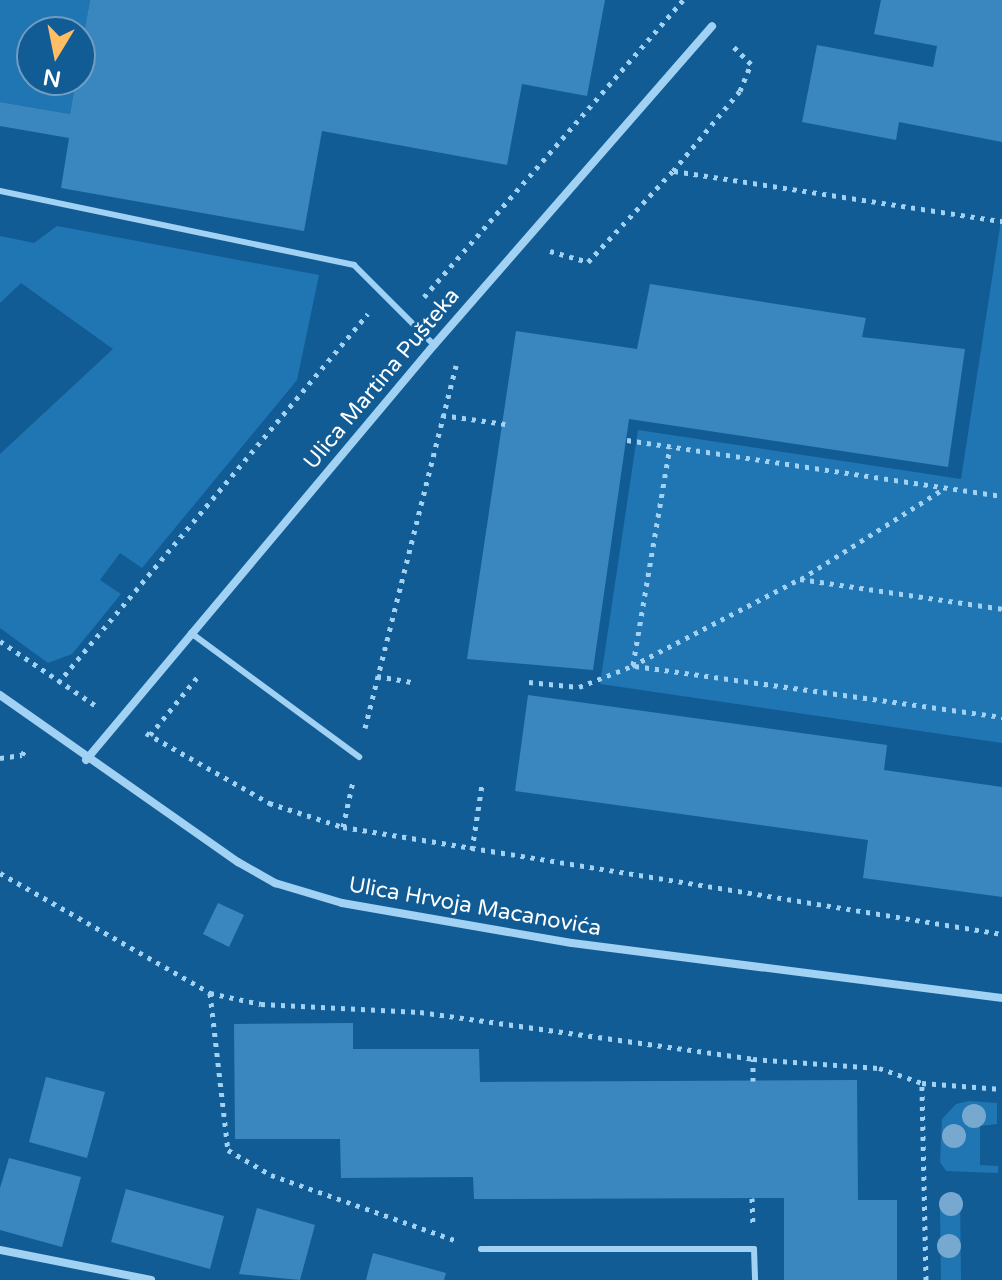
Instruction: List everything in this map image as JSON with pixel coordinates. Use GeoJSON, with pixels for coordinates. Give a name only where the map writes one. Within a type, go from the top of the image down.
{"type":"FeatureCollection","features":[{"type":"Feature","properties":{"kind":"street","name":"Ulica Martina Pušteka"},"geometry":{"type":"LineString","coordinates":[[86,760],[434,345],[712,26]]}},
{"type":"Feature","properties":{"kind":"street","name":"Ulica Hrvoja Macanovića"},"geometry":{"type":"LineString","coordinates":[[0,695],[86,760],[238,862],[275,883],[342,903],[572,943],[1002,998]]}},
{"type":"Feature","properties":{"kind":"street"},"geometry":{"type":"LineString","coordinates":[[0,1250],[151,1280]]}},
{"type":"Feature","properties":{"kind":"lane"},"geometry":{"type":"LineString","coordinates":[[0,191],[354,265],[404,319],[434,345]]}},
{"type":"Feature","properties":{"kind":"lane"},"geometry":{"type":"LineString","coordinates":[[191,633],[359,757]]}},
{"type":"Feature","properties":{"kind":"lane"},"geometry":{"type":"LineString","coordinates":[[481,1249],[754,1249],[755,1280]]}},
{"type":"Feature","properties":{"kind":"path"},"geometry":{"type":"LineString","coordinates":[[58,683],[350,329],[367,314],[404,319],[543,166],[683,0]]}},
{"type":"Feature","properties":{"kind":"path"},"geometry":{"type":"LineString","coordinates":[[537,263],[547,251],[588,262],[673,171],[740,91],[751,64],[712,26]]}},
{"type":"Feature","properties":{"kind":"path"},"geometry":{"type":"LineString","coordinates":[[673,171],[1002,221]]}},
{"type":"Feature","properties":{"kind":"path"},"geometry":{"type":"LineString","coordinates":[[343,827],[377,676],[457,360]]}},
{"type":"Feature","properties":{"kind":"path"},"geometry":{"type":"LineString","coordinates":[[442,415],[505,424]]}},
{"type":"Feature","properties":{"kind":"path"},"geometry":{"type":"LineString","coordinates":[[627,440],[1002,496]]}},
{"type":"Feature","properties":{"kind":"path"},"geometry":{"type":"LineString","coordinates":[[632,666],[670,447]]}},
{"type":"Feature","properties":{"kind":"path"},"geometry":{"type":"LineString","coordinates":[[529,682],[579,687],[632,666],[800,579],[945,487]]}},
{"type":"Feature","properties":{"kind":"path"},"geometry":{"type":"LineString","coordinates":[[800,579],[1002,609]]}},
{"type":"Feature","properties":{"kind":"path"},"geometry":{"type":"LineString","coordinates":[[0,641],[58,683],[269,803],[343,827],[1002,934]]}},
{"type":"Feature","properties":{"kind":"path"},"geometry":{"type":"LineString","coordinates":[[632,666],[1002,717]]}},
{"type":"Feature","properties":{"kind":"path"},"geometry":{"type":"LineString","coordinates":[[377,676],[411,682]]}},
{"type":"Feature","properties":{"kind":"path"},"geometry":{"type":"LineString","coordinates":[[472,850],[482,785]]}},
{"type":"Feature","properties":{"kind":"path"},"geometry":{"type":"LineString","coordinates":[[0,873],[210,993],[261,1004],[420,1012],[753,1059],[879,1068],[922,1083],[1002,1089]]}},
{"type":"Feature","properties":{"kind":"path"},"geometry":{"type":"LineString","coordinates":[[210,993],[228,1150],[271,1175],[481,1249]]}},
{"type":"Feature","properties":{"kind":"path"},"geometry":{"type":"LineString","coordinates":[[753,1059],[753,1081]]}},
{"type":"Feature","properties":{"kind":"path"},"geometry":{"type":"LineString","coordinates":[[922,1083],[926,1280]]}},
{"type":"Feature","properties":{"kind":"shaded area"},"geometry":{"type":"Polygon","coordinates":[[[0,0],[90,0],[87,16],[16,16],[16,96],[73,96],[70,114],[0,102],[0,0]]]}},
{"type":"Feature","properties":{"kind":"shaded area"},"geometry":{"type":"Polygon","coordinates":[[[1002,214],[1002,743],[600,684],[638,430],[961,479],[1002,214]]]}},
{"type":"Feature","properties":{"kind":"shaded area"},"geometry":{"type":"Polygon","coordinates":[[[57,226],[319,275],[297,380],[142,568],[120,553],[100,580],[121,594],[72,654],[48,663],[0,628],[0,454],[113,349],[21,283],[0,303],[0,236],[34,243],[57,226]]]}},
{"type":"Feature","properties":{"kind":"shaded area"},"geometry":{"type":"Polygon","coordinates":[[[969,1101],[997,1103],[997,1124],[980,1126],[980,1165],[998,1166],[998,1173],[946,1171],[940,1162],[942,1119],[956,1104],[969,1101]]]}},
{"type":"Feature","properties":{"kind":"shaded area"},"geometry":{"type":"Polygon","coordinates":[[[960,1194],[961,1280],[941,1280],[940,1208],[945,1197],[960,1194]]]}},
{"type":"Feature","properties":{"kind":"building"},"geometry":{"type":"Polygon","coordinates":[[[90,0],[605,0],[587,96],[522,84],[507,165],[322,131],[304,231],[61,188],[69,138],[0,126],[0,102],[70,114],[73,96],[96,96],[96,16],[87,16],[90,0]]]}},
{"type":"Feature","properties":{"kind":"building"},"geometry":{"type":"Polygon","coordinates":[[[881,0],[1002,0],[1002,142],[899,122],[896,140],[802,122],[817,45],[933,67],[937,46],[874,34],[881,0]]]}},
{"type":"Feature","properties":{"kind":"building"},"geometry":{"type":"Polygon","coordinates":[[[650,284],[866,318],[862,337],[965,349],[948,467],[629,419],[593,670],[467,659],[516,331],[637,349],[650,284]]]}},
{"type":"Feature","properties":{"kind":"building"},"geometry":{"type":"Polygon","coordinates":[[[528,695],[887,745],[884,770],[1002,787],[1002,897],[863,878],[868,840],[515,791],[528,695]]]}},
{"type":"Feature","properties":{"kind":"building"},"geometry":{"type":"Polygon","coordinates":[[[218,903],[244,915],[229,947],[203,934],[218,903]]]}},
{"type":"Feature","properties":{"kind":"building"},"geometry":{"type":"Polygon","coordinates":[[[353,1023],[353,1049],[479,1049],[480,1082],[857,1080],[858,1200],[897,1200],[897,1280],[784,1280],[784,1198],[474,1199],[473,1177],[341,1178],[340,1139],[235,1139],[234,1024],[353,1023]]]}},
{"type":"Feature","properties":{"kind":"building"},"geometry":{"type":"Polygon","coordinates":[[[46,1077],[105,1092],[87,1158],[29,1142],[46,1077]]]}},
{"type":"Feature","properties":{"kind":"building"},"geometry":{"type":"Polygon","coordinates":[[[9,1158],[81,1177],[62,1247],[0,1230],[0,1188],[9,1158]]]}},
{"type":"Feature","properties":{"kind":"building"},"geometry":{"type":"Polygon","coordinates":[[[126,1189],[224,1216],[210,1269],[111,1242],[126,1189]]]}},
{"type":"Feature","properties":{"kind":"building"},"geometry":{"type":"Polygon","coordinates":[[[257,1208],[315,1225],[300,1280],[239,1274],[257,1208]]]}},
{"type":"Feature","properties":{"kind":"building"},"geometry":{"type":"Polygon","coordinates":[[[373,1253],[446,1273],[444,1280],[366,1280],[373,1253]]]}}]}
